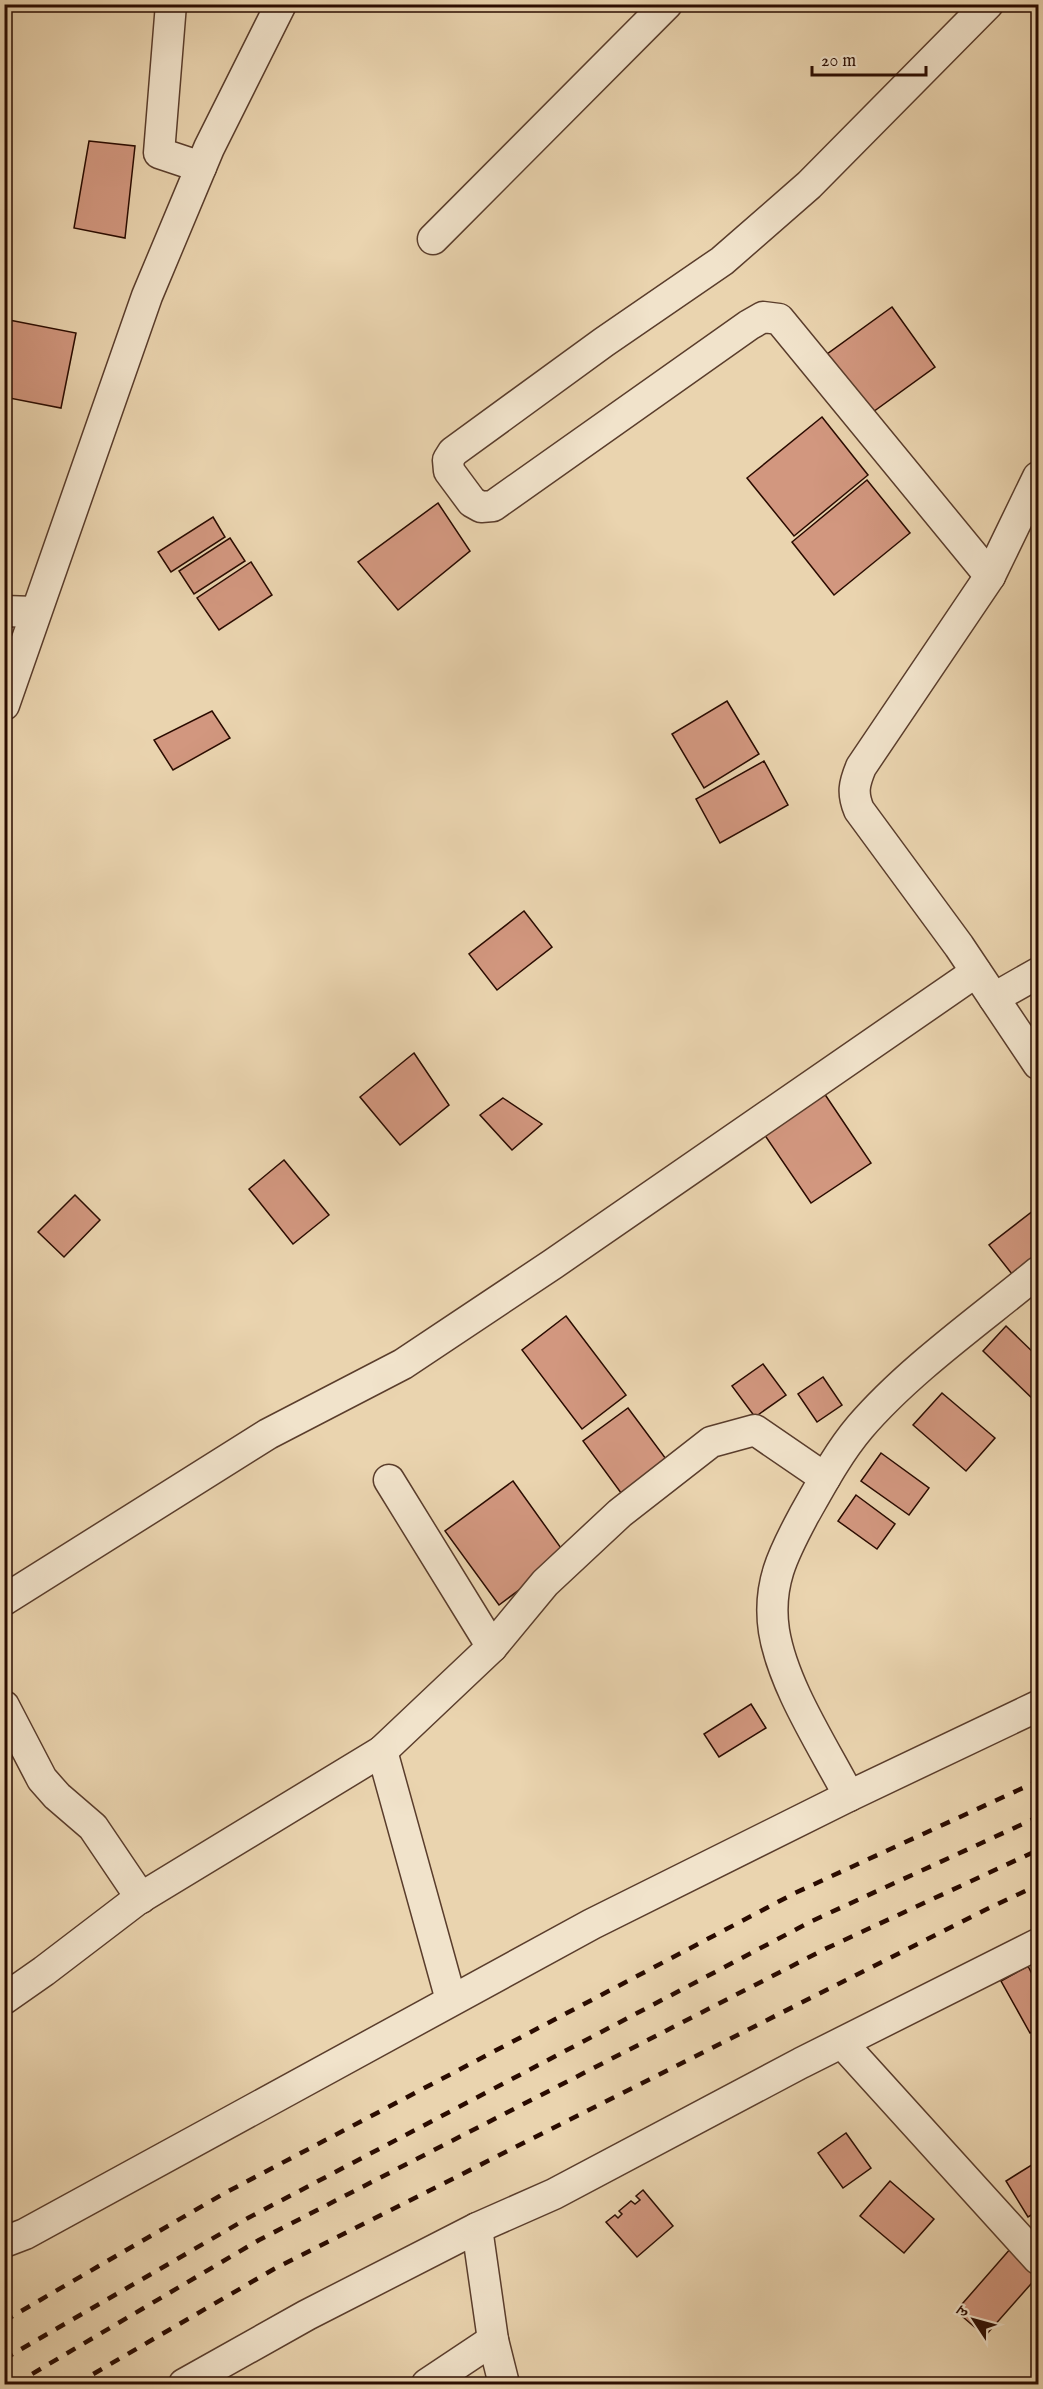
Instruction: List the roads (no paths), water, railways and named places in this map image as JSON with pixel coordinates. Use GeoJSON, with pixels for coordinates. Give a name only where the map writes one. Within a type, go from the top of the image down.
{"type":"FeatureCollection","features":[{"type":"Feature","properties":{"kind":"street"},"geometry":{"type":"LineString","coordinates":[[171,4],[159,153],[201,167]]}},
{"type":"Feature","properties":{"kind":"street"},"geometry":{"type":"LineString","coordinates":[[4,705],[147,296],[201,167],[281,4]]}},
{"type":"Feature","properties":{"kind":"street"},"geometry":{"type":"LineString","coordinates":[[433,239],[668,4]]}},
{"type":"Feature","properties":{"kind":"street"},"geometry":{"type":"LineString","coordinates":[[988,4],[809,185],[722,261],[453,452],[448,460],[449,471],[472,502],[481,507],[493,506],[749,325],[763,317],[779,319],[990,576]]}},
{"type":"Feature","properties":{"kind":"street"},"geometry":{"type":"LineString","coordinates":[[1038,477],[990,576],[861,767],[853,794],[859,810],[976,972],[1038,1064]]}},
{"type":"Feature","properties":{"kind":"street"},"geometry":{"type":"LineString","coordinates":[[4,612],[36,612]]}},
{"type":"Feature","properties":{"kind":"street"},"geometry":{"type":"LineString","coordinates":[[4,1600],[268,1434],[403,1364],[562,1258],[976,972]]}},
{"type":"Feature","properties":{"kind":"street"},"geometry":{"type":"LineString","coordinates":[[994,998],[1038,973]]}},
{"type":"Feature","properties":{"kind":"street"},"geometry":{"type":"LineString","coordinates":[[849,1796],[787,1678],[774,1631],[772,1590],[783,1554],[825,1478],[859,1428],[894,1391],[1038,1272]]}},
{"type":"Feature","properties":{"kind":"street"},"geometry":{"type":"LineString","coordinates":[[4,1999],[141,1898],[382,1751],[492,1647],[561,1567],[620,1513],[711,1442],[755,1430],[825,1478]]}},
{"type":"Feature","properties":{"kind":"street"},"geometry":{"type":"LineString","coordinates":[[389,1480],[492,1647]]}},
{"type":"Feature","properties":{"kind":"street"},"geometry":{"type":"LineString","coordinates":[[4,1706],[42,1779],[57,1796],[93,1827],[141,1898]]}},
{"type":"Feature","properties":{"kind":"street"},"geometry":{"type":"LineString","coordinates":[[4,2242],[25,2234],[592,1924],[849,1796],[1038,1706]]}},
{"type":"Feature","properties":{"kind":"street"},"geometry":{"type":"LineString","coordinates":[[382,1751],[451,2000]]}},
{"type":"Feature","properties":{"kind":"street"},"geometry":{"type":"LineString","coordinates":[[184,2385],[307,2315],[477,2228],[555,2194],[842,2043],[1038,1944]]}},
{"type":"Feature","properties":{"kind":"street"},"geometry":{"type":"LineString","coordinates":[[842,2043],[1038,2259]]}},
{"type":"Feature","properties":{"kind":"street"},"geometry":{"type":"LineString","coordinates":[[477,2228],[493,2340],[504,2385]]}},
{"type":"Feature","properties":{"kind":"street"},"geometry":{"type":"LineString","coordinates":[[427,2385],[493,2340]]}},
{"type":"Feature","properties":{"kind":"railway"},"geometry":{"type":"LineString","coordinates":[[4,2321],[223,2194],[795,1893],[1038,1781]]}},
{"type":"Feature","properties":{"kind":"railway"},"geometry":{"type":"LineString","coordinates":[[4,2359],[248,2218],[812,1921],[1038,1817]]}},
{"type":"Feature","properties":{"kind":"railway"},"geometry":{"type":"LineString","coordinates":[[15,2384],[259,2240],[825,1949],[1038,1850]]}},
{"type":"Feature","properties":{"kind":"railway"},"geometry":{"type":"LineString","coordinates":[[76,2384],[274,2269],[1038,1885]]}}]}
